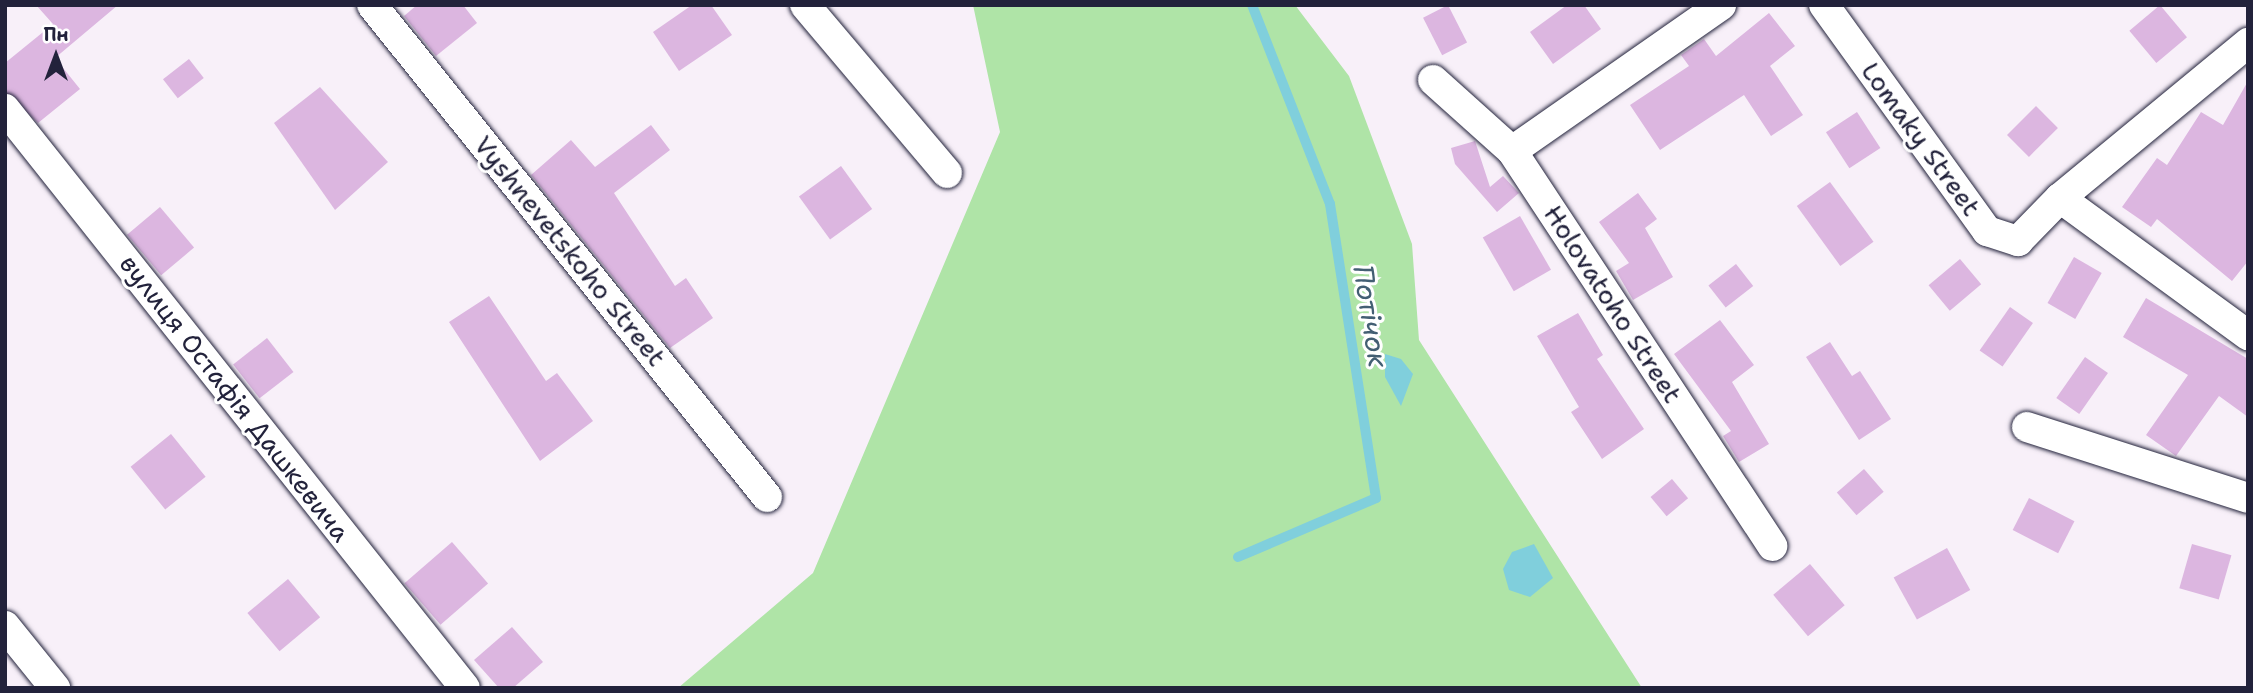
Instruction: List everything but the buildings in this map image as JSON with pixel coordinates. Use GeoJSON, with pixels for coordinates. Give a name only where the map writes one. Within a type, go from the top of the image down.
{"type":"FeatureCollection","features":[{"type":"Feature","properties":{"kind":"street","name":"Vyshnevetskoho Street"},"geometry":{"type":"LineString","coordinates":[[372,5],[767,497]]}},
{"type":"Feature","properties":{"kind":"street"},"geometry":{"type":"LineString","coordinates":[[805,5],[947,173]]}},
{"type":"Feature","properties":{"kind":"street"},"geometry":{"type":"LineString","coordinates":[[1512,151],[1721,5]]}},
{"type":"Feature","properties":{"kind":"street","name":"Lomaky Street"},"geometry":{"type":"LineString","coordinates":[[1824,5],[1987,230],[2018,241],[2060,198]]}},
{"type":"Feature","properties":{"kind":"street"},"geometry":{"type":"LineString","coordinates":[[2248,43],[2060,198],[2248,335]]}},
{"type":"Feature","properties":{"kind":"street","name":"Holovatoho Street"},"geometry":{"type":"LineString","coordinates":[[1433,80],[1512,151],[1772,546]]}},
{"type":"Feature","properties":{"kind":"street","name":"вулиця Остафія Дашкевича"},"geometry":{"type":"LineString","coordinates":[[5,108],[465,688]]}},
{"type":"Feature","properties":{"kind":"street"},"geometry":{"type":"LineString","coordinates":[[2027,427],[2248,498]]}},
{"type":"Feature","properties":{"kind":"street"},"geometry":{"type":"LineString","coordinates":[[5,626],[55,688]]}},
{"type":"Feature","properties":{"kind":"green space"},"geometry":{"type":"Polygon","coordinates":[[[973,5],[1295,5],[1349,76],[1412,244],[1419,340],[1642,688],[678,688],[813,573],[1000,132],[973,5]]]}},
{"type":"Feature","properties":{"kind":"water"},"geometry":{"type":"Polygon","coordinates":[[[1385,354],[1401,359],[1413,374],[1401,406],[1385,377],[1385,354]]]}},
{"type":"Feature","properties":{"kind":"water"},"geometry":{"type":"Polygon","coordinates":[[[1534,544],[1553,578],[1530,597],[1509,590],[1503,569],[1512,552],[1534,544]]]}},
{"type":"Feature","properties":{"kind":"waterway","name":"Потічок"},"geometry":{"type":"LineString","coordinates":[[1238,557],[1376,498],[1330,204],[1252,5]]}}]}
